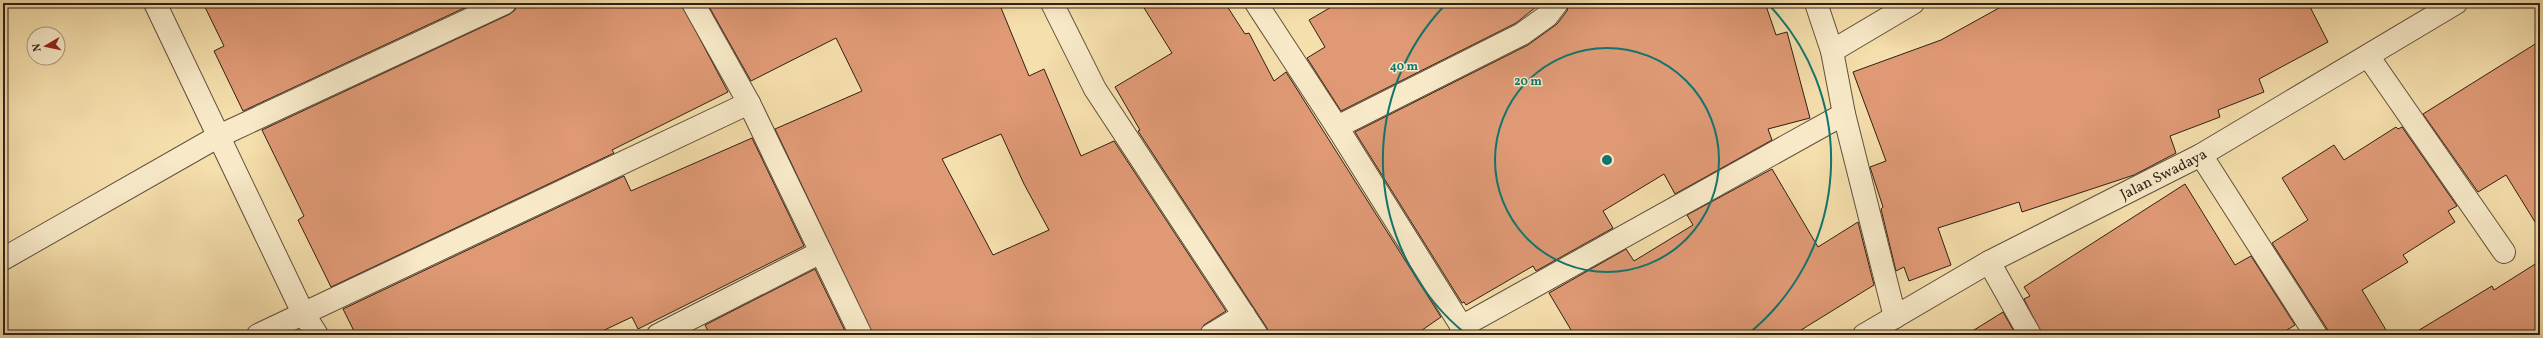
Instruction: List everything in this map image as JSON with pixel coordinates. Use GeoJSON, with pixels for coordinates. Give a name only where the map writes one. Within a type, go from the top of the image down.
{"type":"FeatureCollection","features":[{"type":"Feature","properties":{"kind":"street"},"geometry":{"type":"LineString","coordinates":[[155,3],[303,313],[317,335]]}},
{"type":"Feature","properties":{"kind":"street"},"geometry":{"type":"LineString","coordinates":[[3,259],[219,136],[505,3]]}},
{"type":"Feature","properties":{"kind":"street"},"geometry":{"type":"LineString","coordinates":[[693,3],[749,103],[861,335]]}},
{"type":"Feature","properties":{"kind":"street"},"geometry":{"type":"LineString","coordinates":[[1052,3],[1095,89],[1258,335]]}},
{"type":"Feature","properties":{"kind":"street"},"geometry":{"type":"LineString","coordinates":[[1256,3],[1338,127],[1464,331],[1844,114]]}},
{"type":"Feature","properties":{"kind":"street"},"geometry":{"type":"LineString","coordinates":[[1338,127],[1522,34],[1547,16],[1557,3]]}},
{"type":"Feature","properties":{"kind":"street"},"geometry":{"type":"LineString","coordinates":[[1816,3],[1832,52],[1844,114],[1894,317]]}},
{"type":"Feature","properties":{"kind":"street"},"geometry":{"type":"LineString","coordinates":[[1832,52],[1913,3]]}},
{"type":"Feature","properties":{"kind":"street","name":"Jalan Swadaya"},"geometry":{"type":"LineString","coordinates":[[1864,335],[1989,262],[2201,156],[2456,3]]}},
{"type":"Feature","properties":{"kind":"street"},"geometry":{"type":"LineString","coordinates":[[2368,56],[2504,252]]}},
{"type":"Feature","properties":{"kind":"street"},"geometry":{"type":"LineString","coordinates":[[258,335],[749,103]]}},
{"type":"Feature","properties":{"kind":"street"},"geometry":{"type":"LineString","coordinates":[[2201,156],[2316,335]]}},
{"type":"Feature","properties":{"kind":"street"},"geometry":{"type":"LineString","coordinates":[[658,335],[821,252]]}},
{"type":"Feature","properties":{"kind":"street"},"geometry":{"type":"LineString","coordinates":[[1989,262],[2030,335]]}},
{"type":"Feature","properties":{"kind":"street"},"geometry":{"type":"LineString","coordinates":[[1211,335],[1244,315]]}},
{"type":"Feature","properties":{"kind":"building"},"geometry":{"type":"Polygon","coordinates":[[[203,3],[475,3],[243,111],[214,51],[224,46],[203,3]]]}},
{"type":"Feature","properties":{"kind":"building"},"geometry":{"type":"Polygon","coordinates":[[[517,3],[681,3],[728,92],[612,150],[614,153],[331,287],[298,220],[304,216],[262,130],[510,14],[515,10],[517,3]]]}},
{"type":"Feature","properties":{"kind":"building"},"geometry":{"type":"Polygon","coordinates":[[[707,3],[999,3],[1029,76],[1044,69],[1081,156],[1114,141],[1226,311],[1204,325],[1199,335],[873,335],[775,129],[862,91],[836,38],[751,81],[707,3]],[[1001,134],[942,159],[993,255],[1049,230],[1024,184],[1001,134]]]}},
{"type":"Feature","properties":{"kind":"building"},"geometry":{"type":"Polygon","coordinates":[[[1141,3],[1225,3],[1245,34],[1249,33],[1274,81],[1286,72],[1441,317],[1415,335],[1269,335],[1267,328],[1138,131],[1140,130],[1115,87],[1172,53],[1141,3]]]}},
{"type":"Feature","properties":{"kind":"building"},"geometry":{"type":"Polygon","coordinates":[[[1338,3],[1541,3],[1516,23],[1341,111],[1307,58],[1325,47],[1309,20],[1338,3]]]}},
{"type":"Feature","properties":{"kind":"building"},"geometry":{"type":"Polygon","coordinates":[[[1569,3],[1765,3],[1776,35],[1787,32],[1810,118],[1768,129],[1772,140],[1675,194],[1664,174],[1603,211],[1613,228],[1536,271],[1533,266],[1466,305],[1464,302],[1462,303],[1355,132],[1528,45],[1557,24],[1567,11],[1569,3]]]}},
{"type":"Feature","properties":{"kind":"building"},"geometry":{"type":"Polygon","coordinates":[[[2008,3],[2308,3],[2328,42],[2259,79],[2264,92],[2218,110],[2220,117],[2170,136],[2176,153],[2134,175],[2022,212],[2019,202],[1938,228],[1951,265],[1909,281],[1904,267],[1896,271],[1881,209],[1883,207],[1870,167],[1886,161],[1853,72],[1941,40],[2008,3]]]}},
{"type":"Feature","properties":{"kind":"building"},"geometry":{"type":"Polygon","coordinates":[[[2540,41],[2540,230],[2506,175],[2478,192],[2423,114],[2540,41]]]}},
{"type":"Feature","properties":{"kind":"building"},"geometry":{"type":"Polygon","coordinates":[[[2396,127],[2398,129],[2402,127],[2457,206],[2448,211],[2455,222],[2403,255],[2408,262],[2362,290],[2389,335],[2331,335],[2272,243],[2308,220],[2282,178],[2334,145],[2344,160],[2396,127]]]}},
{"type":"Feature","properties":{"kind":"building"},"geometry":{"type":"Polygon","coordinates":[[[752,138],[804,246],[638,329],[632,317],[594,335],[356,335],[343,309],[624,176],[631,191],[752,138]]]}},
{"type":"Feature","properties":{"kind":"building"},"geometry":{"type":"Polygon","coordinates":[[[1772,169],[1818,247],[1858,222],[1874,285],[1793,335],[1574,335],[1549,293],[1626,249],[1634,261],[1693,225],[1687,215],[1772,169]]]}},
{"type":"Feature","properties":{"kind":"building"},"geometry":{"type":"Polygon","coordinates":[[[2185,184],[2235,265],[2251,256],[2295,325],[2279,335],[2042,335],[2024,299],[2030,296],[2024,287],[2185,184]]]}},
{"type":"Feature","properties":{"kind":"building"},"geometry":{"type":"Polygon","coordinates":[[[2540,261],[2540,335],[2411,335],[2492,286],[2494,290],[2540,261]]]}},
{"type":"Feature","properties":{"kind":"building"},"geometry":{"type":"Polygon","coordinates":[[[815,269],[847,335],[710,335],[705,325],[815,269]]]}},
{"type":"Feature","properties":{"kind":"building"},"geometry":{"type":"Polygon","coordinates":[[[2003,312],[2016,335],[1966,335],[2003,312]]]}}]}
